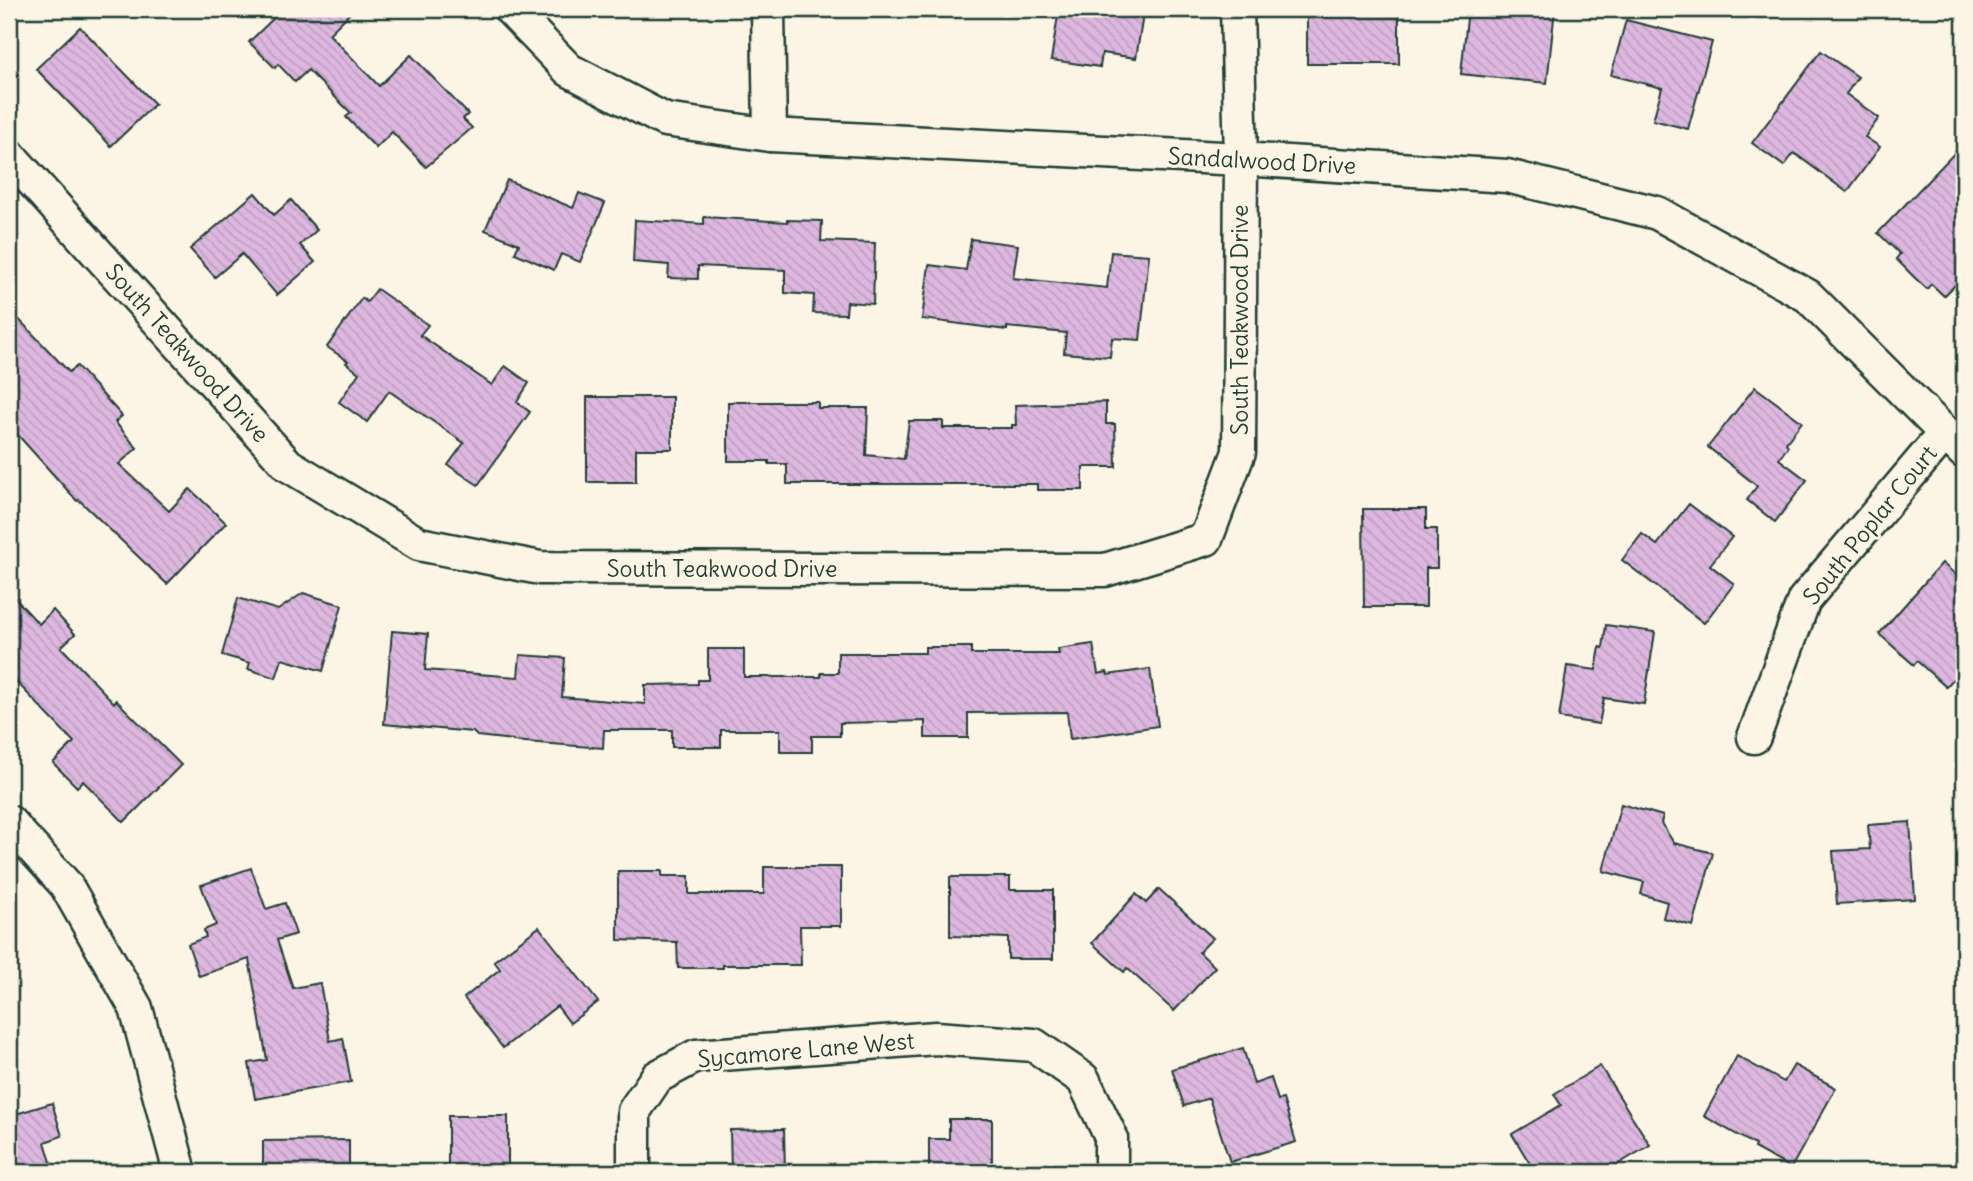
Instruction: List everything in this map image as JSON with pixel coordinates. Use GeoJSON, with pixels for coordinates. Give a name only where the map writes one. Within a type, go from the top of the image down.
{"type":"FeatureCollection","features":[{"type":"Feature","properties":{"kind":"street","name":"Sandalwood Drive"},"geometry":{"type":"LineString","coordinates":[[510,9],[569,70],[665,120],[770,135],[1241,159],[1507,176],[1657,213],[1808,296],[1958,437]]}},
{"type":"Feature","properties":{"kind":"street"},"geometry":{"type":"LineString","coordinates":[[768,9],[770,135]]}},
{"type":"Feature","properties":{"kind":"street"},"geometry":{"type":"LineString","coordinates":[[1237,9],[1241,159]]}},
{"type":"Feature","properties":{"kind":"street","name":"South Teakwood Drive"},"geometry":{"type":"LineString","coordinates":[[9,155],[288,465],[419,544],[540,568],[1105,570],[1206,539],[1239,452],[1241,159]]}},
{"type":"Feature","properties":{"kind":"street","name":"South Poplar Court"},"geometry":{"type":"LineString","coordinates":[[1754,737],[1804,600],[1958,437]]}},
{"type":"Feature","properties":{"kind":"street"},"geometry":{"type":"LineString","coordinates":[[9,822],[66,885],[136,1008],[180,1172]]}},
{"type":"Feature","properties":{"kind":"street","name":"Sycamore Lane West"},"geometry":{"type":"LineString","coordinates":[[634,1172],[634,1111],[657,1077],[696,1056],[936,1038],[1034,1045],[1083,1079],[1111,1137],[1111,1172]]}},
{"type":"Feature","properties":{"kind":"building"},"geometry":{"type":"Polygon","coordinates":[[[283,9],[354,9],[329,34],[379,86],[411,55],[468,114],[463,119],[472,128],[426,167],[392,132],[376,148],[346,117],[351,113],[308,70],[295,82],[278,64],[275,68],[249,42],[283,9]]]}},
{"type":"Feature","properties":{"kind":"building"},"geometry":{"type":"Polygon","coordinates":[[[1059,9],[1144,9],[1136,58],[1102,53],[1100,67],[1051,60],[1059,9]]]}},
{"type":"Feature","properties":{"kind":"building"},"geometry":{"type":"Polygon","coordinates":[[[1317,9],[1399,9],[1399,64],[1307,64],[1307,17],[1317,16],[1317,9]]]}},
{"type":"Feature","properties":{"kind":"building"},"geometry":{"type":"Polygon","coordinates":[[[1468,9],[1555,9],[1547,83],[1461,74],[1468,9]]]}},
{"type":"Feature","properties":{"kind":"building"},"geometry":{"type":"Polygon","coordinates":[[[1626,20],[1712,42],[1688,129],[1653,120],[1662,88],[1611,75],[1626,20]]]}},
{"type":"Feature","properties":{"kind":"building"},"geometry":{"type":"Polygon","coordinates":[[[80,27],[155,104],[111,146],[36,69],[80,27]]]}},
{"type":"Feature","properties":{"kind":"building"},"geometry":{"type":"Polygon","coordinates":[[[1821,51],[1858,77],[1846,94],[1879,118],[1865,137],[1880,147],[1847,192],[1794,153],[1784,166],[1752,143],[1821,51]]]}},
{"type":"Feature","properties":{"kind":"building"},"geometry":{"type":"Polygon","coordinates":[[[1964,143],[1964,276],[1944,296],[1931,284],[1927,289],[1915,278],[1896,259],[1900,254],[1878,233],[1964,143]]]}},
{"type":"Feature","properties":{"kind":"building"},"geometry":{"type":"Polygon","coordinates":[[[507,180],[573,208],[579,193],[605,203],[580,262],[561,254],[554,270],[515,253],[519,244],[485,230],[507,180]]]}},
{"type":"Feature","properties":{"kind":"building"},"geometry":{"type":"Polygon","coordinates":[[[255,193],[274,215],[291,200],[317,230],[300,245],[315,262],[277,295],[242,254],[215,277],[190,249],[255,193]]]}},
{"type":"Feature","properties":{"kind":"building"},"geometry":{"type":"Polygon","coordinates":[[[704,217],[787,222],[822,221],[821,241],[875,243],[873,304],[847,302],[846,314],[813,313],[814,295],[785,293],[785,270],[698,266],[698,279],[668,278],[669,265],[633,262],[635,220],[704,224],[704,217]]]}},
{"type":"Feature","properties":{"kind":"building"},"geometry":{"type":"Polygon","coordinates":[[[971,239],[1018,245],[1013,278],[1107,288],[1111,252],[1149,255],[1140,340],[1112,338],[1110,357],[1064,353],[1066,333],[1007,327],[1007,330],[922,319],[929,265],[966,270],[971,239]]]}},
{"type":"Feature","properties":{"kind":"building"},"geometry":{"type":"Polygon","coordinates":[[[377,289],[428,325],[420,335],[492,385],[505,366],[529,383],[517,402],[530,412],[478,485],[448,465],[464,443],[389,391],[367,422],[339,402],[359,373],[346,363],[348,361],[327,347],[362,298],[367,302],[377,289]]]}},
{"type":"Feature","properties":{"kind":"building"},"geometry":{"type":"Polygon","coordinates":[[[9,309],[69,372],[77,366],[122,416],[115,422],[137,448],[119,464],[169,511],[190,489],[226,523],[167,584],[77,501],[9,425],[9,309]]]}},
{"type":"Feature","properties":{"kind":"building"},"geometry":{"type":"Polygon","coordinates":[[[1755,387],[1802,422],[1786,443],[1788,446],[1779,459],[1807,480],[1775,522],[1747,500],[1757,486],[1708,447],[1755,387]]]}},
{"type":"Feature","properties":{"kind":"building"},"geometry":{"type":"Polygon","coordinates":[[[587,397],[672,397],[672,449],[636,449],[636,482],[587,482],[587,397]]]}},
{"type":"Feature","properties":{"kind":"building"},"geometry":{"type":"Polygon","coordinates":[[[728,402],[818,402],[818,408],[868,408],[866,455],[904,459],[909,421],[943,421],[943,428],[1012,428],[1012,425],[1016,425],[1015,405],[1106,402],[1106,424],[1115,424],[1116,467],[1083,467],[1083,490],[1037,490],[1037,484],[787,484],[787,464],[728,461],[728,402]]]}},
{"type":"Feature","properties":{"kind":"building"},"geometry":{"type":"Polygon","coordinates":[[[1689,504],[1732,537],[1710,565],[1734,584],[1704,623],[1622,560],[1642,534],[1657,545],[1689,504]]]}},
{"type":"Feature","properties":{"kind":"building"},"geometry":{"type":"Polygon","coordinates":[[[1363,509],[1426,509],[1426,529],[1437,529],[1437,568],[1426,568],[1426,607],[1364,607],[1363,509]]]}},
{"type":"Feature","properties":{"kind":"building"},"geometry":{"type":"Polygon","coordinates":[[[1942,563],[1964,582],[1964,667],[1946,687],[1917,661],[1914,665],[1879,634],[1942,563]]]}},
{"type":"Feature","properties":{"kind":"building"},"geometry":{"type":"Polygon","coordinates":[[[9,592],[39,624],[53,610],[75,634],[61,647],[114,703],[116,700],[181,765],[124,822],[83,781],[77,787],[53,763],[74,742],[9,674],[9,592]]]}},
{"type":"Feature","properties":{"kind":"building"},"geometry":{"type":"Polygon","coordinates":[[[303,593],[342,605],[323,671],[282,659],[276,678],[248,669],[250,663],[222,655],[238,598],[278,610],[303,593]]]}},
{"type":"Feature","properties":{"kind":"building"},"geometry":{"type":"Polygon","coordinates":[[[1606,625],[1655,632],[1644,704],[1604,698],[1599,724],[1559,718],[1567,666],[1596,670],[1606,625]]]}},
{"type":"Feature","properties":{"kind":"building"},"geometry":{"type":"Polygon","coordinates":[[[392,631],[428,634],[425,670],[518,677],[520,655],[565,658],[562,697],[645,704],[645,685],[698,684],[698,680],[708,680],[708,649],[744,649],[744,677],[821,677],[821,673],[838,673],[838,653],[925,653],[925,647],[971,647],[971,654],[1059,654],[1058,649],[1093,644],[1098,674],[1150,669],[1158,726],[1070,739],[1067,712],[968,713],[968,738],[925,738],[925,721],[840,723],[840,736],[812,736],[812,752],[780,752],[780,730],[721,730],[721,747],[672,747],[672,730],[604,730],[603,748],[513,741],[477,736],[473,732],[384,724],[392,631]]]}},
{"type":"Feature","properties":{"kind":"building"},"geometry":{"type":"Polygon","coordinates":[[[1621,804],[1663,816],[1661,823],[1674,843],[1713,853],[1693,926],[1663,918],[1667,902],[1641,894],[1644,882],[1603,871],[1621,804]]]}},
{"type":"Feature","properties":{"kind":"building"},"geometry":{"type":"Polygon","coordinates":[[[1910,822],[1915,899],[1837,904],[1833,851],[1870,849],[1868,825],[1910,822]]]}},
{"type":"Feature","properties":{"kind":"building"},"geometry":{"type":"Polygon","coordinates":[[[764,867],[841,867],[841,926],[800,926],[801,965],[678,968],[677,942],[618,940],[618,871],[662,871],[662,876],[689,876],[689,894],[764,894],[764,867]]]}},
{"type":"Feature","properties":{"kind":"building"},"geometry":{"type":"Polygon","coordinates":[[[251,868],[266,909],[285,903],[296,934],[277,940],[293,988],[320,983],[330,1041],[343,1038],[351,1082],[255,1099],[249,1063],[267,1060],[249,959],[199,976],[188,944],[206,937],[204,930],[216,925],[201,885],[251,868]]]}},
{"type":"Feature","properties":{"kind":"building"},"geometry":{"type":"Polygon","coordinates":[[[950,877],[1010,877],[1010,890],[1053,890],[1053,959],[1008,959],[1008,938],[950,936],[950,877]]]}},
{"type":"Feature","properties":{"kind":"building"},"geometry":{"type":"Polygon","coordinates":[[[1159,889],[1213,938],[1199,952],[1215,967],[1174,1011],[1127,968],[1124,972],[1092,943],[1136,894],[1146,903],[1159,889]]]}},
{"type":"Feature","properties":{"kind":"building"},"geometry":{"type":"Polygon","coordinates":[[[539,927],[598,1002],[570,1023],[557,1006],[503,1048],[464,998],[500,969],[494,961],[539,927]]]}},
{"type":"Feature","properties":{"kind":"building"},"geometry":{"type":"Polygon","coordinates":[[[1243,1048],[1254,1084],[1271,1078],[1278,1100],[1283,1099],[1296,1142],[1230,1162],[1209,1098],[1184,1106],[1172,1069],[1243,1048]]]}},
{"type":"Feature","properties":{"kind":"building"},"geometry":{"type":"Polygon","coordinates":[[[1737,1056],[1784,1082],[1794,1065],[1836,1088],[1791,1168],[1704,1116],[1737,1056]]]}},
{"type":"Feature","properties":{"kind":"building"},"geometry":{"type":"Polygon","coordinates":[[[1600,1066],[1650,1145],[1605,1172],[1535,1172],[1512,1134],[1561,1105],[1554,1094],[1600,1066]]]}},
{"type":"Feature","properties":{"kind":"building"},"geometry":{"type":"Polygon","coordinates":[[[52,1103],[62,1136],[45,1142],[54,1172],[9,1172],[9,1116],[52,1103]]]}},
{"type":"Feature","properties":{"kind":"building"},"geometry":{"type":"Polygon","coordinates":[[[448,1116],[508,1116],[508,1172],[448,1172],[448,1116]]]}},
{"type":"Feature","properties":{"kind":"building"},"geometry":{"type":"Polygon","coordinates":[[[949,1119],[992,1119],[992,1172],[929,1172],[929,1139],[949,1139],[949,1119]]]}},
{"type":"Feature","properties":{"kind":"building"},"geometry":{"type":"Polygon","coordinates":[[[784,1129],[785,1172],[731,1172],[730,1130],[784,1129]]]}},
{"type":"Feature","properties":{"kind":"building"},"geometry":{"type":"Polygon","coordinates":[[[349,1140],[349,1172],[263,1172],[263,1141],[349,1140]]]}}]}
